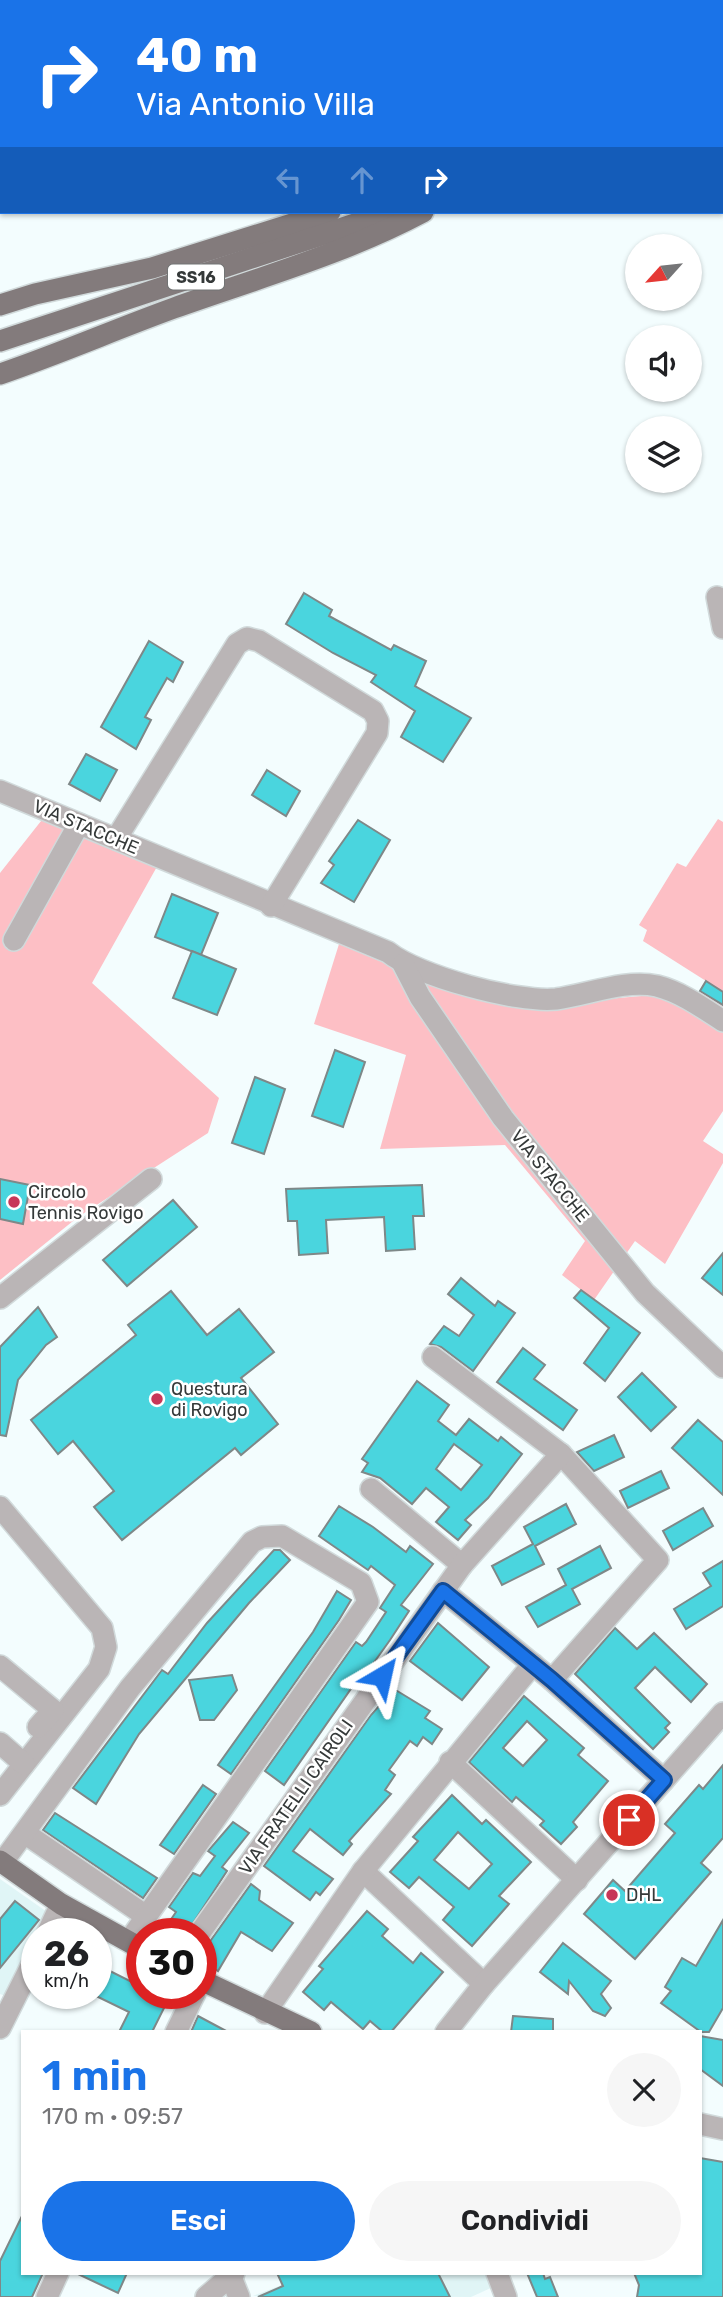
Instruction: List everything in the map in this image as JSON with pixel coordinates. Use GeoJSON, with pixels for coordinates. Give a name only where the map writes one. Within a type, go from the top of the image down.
{"type":"FeatureCollection","features":[{"type":"Feature","properties":{"kind":"main road"},"geometry":{"type":"LineString","coordinates":[[0,305],[35,294],[152,268],[324,214]]}},
{"type":"Feature","properties":{"kind":"main road","name":"SS16"},"geometry":{"type":"LineString","coordinates":[[0,341],[385,214]]}},
{"type":"Feature","properties":{"kind":"main road"},"geometry":{"type":"LineString","coordinates":[[0,374],[73,350],[173,308],[375,237],[419,214]]}},
{"type":"Feature","properties":{"kind":"main road"},"geometry":{"type":"LineString","coordinates":[[1,1862],[61,1904],[126,1940]]}},
{"type":"Feature","properties":{"kind":"main road"},"geometry":{"type":"LineString","coordinates":[[217,1988],[306,2030]]}},
{"type":"Feature","properties":{"kind":"street"},"geometry":{"type":"LineString","coordinates":[[717,597],[723,628]]}},
{"type":"Feature","properties":{"kind":"street"},"geometry":{"type":"LineString","coordinates":[[116,839],[237,644],[247,638],[259,641],[373,711],[378,721],[377,733],[271,906]]}},
{"type":"Feature","properties":{"kind":"street","name":"VIA STACCHE"},"geometry":{"type":"LineString","coordinates":[[0,791],[388,953],[403,964],[528,1000],[555,999],[638,985],[657,986],[692,1002],[723,1021]]}},
{"type":"Feature","properties":{"kind":"street"},"geometry":{"type":"LineString","coordinates":[[14,940],[79,824]]}},
{"type":"Feature","properties":{"kind":"street","name":"VIA STACCHE"},"geometry":{"type":"LineString","coordinates":[[403,964],[420,997],[503,1118],[645,1293],[723,1367]]}},
{"type":"Feature","properties":{"kind":"street"},"geometry":{"type":"LineString","coordinates":[[0,1298],[151,1179]]}},
{"type":"Feature","properties":{"kind":"street"},"geometry":{"type":"LineString","coordinates":[[433,1357],[561,1454],[658,1560],[552,1680]]}},
{"type":"Feature","properties":{"kind":"street","name":"VIA FRATELLI CAIROLI"},"geometry":{"type":"LineString","coordinates":[[210,1918],[462,1565],[561,1454]]}},
{"type":"Feature","properties":{"kind":"street"},"geometry":{"type":"LineString","coordinates":[[371,1489],[462,1565]]}},
{"type":"Feature","properties":{"kind":"street"},"geometry":{"type":"LineString","coordinates":[[0,1507],[102,1628],[106,1647],[99,1669],[9,1753]]}},
{"type":"Feature","properties":{"kind":"street"},"geometry":{"type":"LineString","coordinates":[[1,1862],[26,1834],[130,1688],[252,1542],[262,1536],[282,1536],[361,1583],[368,1602],[146,1916],[26,1834]]}},
{"type":"Feature","properties":{"kind":"street"},"geometry":{"type":"LineString","coordinates":[[443,1591],[552,1680],[664,1780]]}},
{"type":"Feature","properties":{"kind":"street"},"geometry":{"type":"LineString","coordinates":[[265,2013],[363,1871],[533,1664]]}},
{"type":"Feature","properties":{"kind":"street"},"geometry":{"type":"LineString","coordinates":[[0,1666],[53,1710],[9,1753],[0,1795]]}},
{"type":"Feature","properties":{"kind":"street"},"geometry":{"type":"LineString","coordinates":[[448,2030],[484,1984],[723,1713]]}},
{"type":"Feature","properties":{"kind":"street"},"geometry":{"type":"LineString","coordinates":[[450,1762],[577,1880]]}},
{"type":"Feature","properties":{"kind":"street"},"geometry":{"type":"LineString","coordinates":[[363,1871],[484,1984]]}},
{"type":"Feature","properties":{"kind":"street"},"geometry":{"type":"LineString","coordinates":[[54,1918],[61,1904]]}},
{"type":"Feature","properties":{"kind":"street"},"geometry":{"type":"LineString","coordinates":[[0,2028],[21,1986]]}},
{"type":"Feature","properties":{"kind":"street"},"geometry":{"type":"LineString","coordinates":[[177,2030],[187,2009]]}},
{"type":"Feature","properties":{"kind":"street"},"geometry":{"type":"LineString","coordinates":[[702,2124],[723,2129]]}},
{"type":"Feature","properties":{"kind":"street"},"geometry":{"type":"LineString","coordinates":[[47,2297],[57,2275]]}},
{"type":"Feature","properties":{"kind":"street"},"geometry":{"type":"LineString","coordinates":[[498,2275],[506,2297]]}},
{"type":"Feature","properties":{"kind":"street"},"geometry":{"type":"LineString","coordinates":[[206,2297],[235,2283]]}},
{"type":"Feature","properties":{"kind":"shaded area"},"geometry":{"type":"Polygon","coordinates":[[[45,816],[159,863],[92,983],[219,1098],[208,1133],[78,1217],[0,1280],[0,873],[45,816]]]}},
{"type":"Feature","properties":{"kind":"shaded area"},"geometry":{"type":"Polygon","coordinates":[[[718,819],[723,822],[723,1017],[695,999],[706,981],[643,941],[647,930],[639,925],[677,863],[686,867],[718,819]]]}},
{"type":"Feature","properties":{"kind":"shaded area"},"geometry":{"type":"Polygon","coordinates":[[[339,944],[442,987],[607,999],[653,995],[680,1003],[723,1032],[723,1111],[703,1141],[723,1154],[723,1163],[665,1264],[635,1241],[594,1300],[562,1275],[585,1241],[505,1145],[380,1149],[406,1055],[314,1024],[339,944]]]}},
{"type":"Feature","properties":{"kind":"shaded area"},"geometry":{"type":"Polygon","coordinates":[[[0,1879],[47,1912],[44,1918],[21,1918],[21,1969],[8,1997],[0,1994],[0,1879]]]}},
{"type":"Feature","properties":{"kind":"shaded area"},"geometry":{"type":"Polygon","coordinates":[[[308,2275],[489,2275],[493,2287],[471,2297],[253,2296],[308,2275]]]}},
{"type":"Feature","properties":{"kind":"building"},"geometry":{"type":"Polygon","coordinates":[[[304,593],[332,610],[329,616],[391,650],[394,645],[426,661],[415,686],[471,718],[443,762],[401,737],[415,711],[371,682],[376,675],[286,624],[304,593]]]}},
{"type":"Feature","properties":{"kind":"building"},"geometry":{"type":"Polygon","coordinates":[[[149,641],[183,662],[173,682],[167,678],[145,717],[151,720],[136,749],[101,727],[149,641]]]}},
{"type":"Feature","properties":{"kind":"building"},"geometry":{"type":"Polygon","coordinates":[[[86,754],[117,770],[100,801],[69,784],[86,754]]]}},
{"type":"Feature","properties":{"kind":"building"},"geometry":{"type":"Polygon","coordinates":[[[267,770],[300,791],[286,816],[252,795],[267,770]]]}},
{"type":"Feature","properties":{"kind":"building"},"geometry":{"type":"Polygon","coordinates":[[[358,820],[390,840],[354,902],[321,883],[334,865],[329,861],[358,820]]]}},
{"type":"Feature","properties":{"kind":"building"},"geometry":{"type":"Polygon","coordinates":[[[172,894],[218,913],[201,955],[155,937],[172,894]]]}},
{"type":"Feature","properties":{"kind":"building"},"geometry":{"type":"Polygon","coordinates":[[[192,951],[236,969],[217,1015],[173,998],[192,951]]]}},
{"type":"Feature","properties":{"kind":"building"},"geometry":{"type":"Polygon","coordinates":[[[706,981],[723,992],[723,1005],[700,991],[706,981]]]}},
{"type":"Feature","properties":{"kind":"building"},"geometry":{"type":"Polygon","coordinates":[[[335,1050],[365,1062],[343,1127],[312,1116],[335,1050]]]}},
{"type":"Feature","properties":{"kind":"building"},"geometry":{"type":"Polygon","coordinates":[[[255,1077],[285,1089],[264,1154],[232,1143],[255,1077]]]}},
{"type":"Feature","properties":{"kind":"building","name":"Circolo Tennis Rovigo"},"geometry":{"type":"Polygon","coordinates":[[[0,1179],[30,1185],[23,1224],[0,1219],[0,1179]]]}},
{"type":"Feature","properties":{"kind":"building"},"geometry":{"type":"Polygon","coordinates":[[[422,1185],[424,1216],[413,1216],[415,1249],[386,1251],[384,1217],[326,1220],[328,1253],[299,1255],[297,1221],[288,1221],[286,1189],[422,1185]]]}},
{"type":"Feature","properties":{"kind":"building"},"geometry":{"type":"Polygon","coordinates":[[[173,1200],[197,1227],[127,1286],[103,1260],[173,1200]]]}},
{"type":"Feature","properties":{"kind":"building"},"geometry":{"type":"Polygon","coordinates":[[[723,1253],[723,1295],[702,1278],[723,1253]]]}},
{"type":"Feature","properties":{"kind":"building"},"geometry":{"type":"Polygon","coordinates":[[[461,1278],[495,1306],[498,1301],[515,1313],[473,1371],[441,1347],[430,1344],[444,1326],[459,1336],[474,1315],[448,1294],[461,1278]]]}},
{"type":"Feature","properties":{"kind":"building"},"geometry":{"type":"Polygon","coordinates":[[[581,1290],[640,1333],[605,1381],[584,1363],[609,1328],[574,1298],[581,1290]]]}},
{"type":"Feature","properties":{"kind":"building","name":"Questura di Rovigo"},"geometry":{"type":"Polygon","coordinates":[[[171,1291],[207,1335],[239,1309],[274,1352],[241,1378],[278,1424],[241,1455],[235,1448],[122,1540],[94,1507],[114,1491],[73,1441],[58,1454],[31,1420],[136,1335],[128,1325],[171,1291]]]}},
{"type":"Feature","properties":{"kind":"building"},"geometry":{"type":"Polygon","coordinates":[[[38,1307],[57,1337],[46,1345],[18,1380],[6,1436],[0,1435],[0,1347],[38,1307]]]}},
{"type":"Feature","properties":{"kind":"building"},"geometry":{"type":"Polygon","coordinates":[[[523,1348],[545,1365],[534,1379],[577,1410],[563,1430],[497,1382],[523,1348]]]}},
{"type":"Feature","properties":{"kind":"building"},"geometry":{"type":"Polygon","coordinates":[[[642,1373],[676,1407],[651,1431],[618,1397],[642,1373]]]}},
{"type":"Feature","properties":{"kind":"building"},"geometry":{"type":"Polygon","coordinates":[[[417,1381],[449,1405],[438,1421],[456,1435],[469,1419],[498,1441],[501,1437],[522,1454],[488,1498],[465,1520],[471,1525],[458,1540],[436,1522],[449,1507],[426,1488],[412,1504],[380,1478],[362,1472],[368,1463],[362,1459],[417,1381]],[[454,1444],[436,1469],[461,1490],[482,1465],[454,1444]]]}},
{"type":"Feature","properties":{"kind":"building"},"geometry":{"type":"Polygon","coordinates":[[[698,1420],[723,1442],[723,1495],[672,1448],[698,1420]]]}},
{"type":"Feature","properties":{"kind":"building"},"geometry":{"type":"Polygon","coordinates":[[[614,1435],[624,1457],[594,1471],[577,1452],[614,1435]]]}},
{"type":"Feature","properties":{"kind":"building"},"geometry":{"type":"Polygon","coordinates":[[[661,1471],[669,1488],[628,1508],[620,1491],[661,1471]]]}},
{"type":"Feature","properties":{"kind":"building"},"geometry":{"type":"Polygon","coordinates":[[[566,1504],[576,1524],[535,1546],[544,1564],[502,1585],[492,1566],[533,1544],[524,1527],[566,1504]]]}},
{"type":"Feature","properties":{"kind":"building"},"geometry":{"type":"Polygon","coordinates":[[[339,1506],[406,1552],[410,1546],[433,1564],[401,1605],[409,1611],[390,1640],[365,1675],[362,1673],[284,1785],[265,1771],[356,1642],[362,1646],[366,1642],[386,1612],[380,1608],[395,1585],[371,1566],[368,1570],[319,1536],[339,1506]]]}},
{"type":"Feature","properties":{"kind":"building"},"geometry":{"type":"Polygon","coordinates":[[[703,1508],[713,1526],[673,1550],[663,1531],[703,1508]]]}},
{"type":"Feature","properties":{"kind":"building"},"geometry":{"type":"Polygon","coordinates":[[[600,1546],[611,1568],[572,1589],[580,1604],[538,1627],[526,1607],[566,1585],[558,1569],[600,1546]]]}},
{"type":"Feature","properties":{"kind":"building"},"geometry":{"type":"Polygon","coordinates":[[[274,1550],[280,1550],[290,1560],[249,1603],[139,1734],[96,1804],[73,1788],[162,1670],[168,1674],[207,1623],[274,1550]]]}},
{"type":"Feature","properties":{"kind":"building"},"geometry":{"type":"Polygon","coordinates":[[[723,1561],[723,1606],[686,1629],[674,1609],[711,1586],[703,1573],[723,1561]]]}},
{"type":"Feature","properties":{"kind":"building"},"geometry":{"type":"Polygon","coordinates":[[[337,1591],[351,1600],[231,1774],[218,1765],[313,1632],[337,1591]]]}},
{"type":"Feature","properties":{"kind":"building"},"geometry":{"type":"Polygon","coordinates":[[[438,1623],[489,1667],[462,1700],[410,1661],[438,1623]]]}},
{"type":"Feature","properties":{"kind":"building"},"geometry":{"type":"Polygon","coordinates":[[[615,1628],[637,1649],[654,1633],[707,1684],[691,1702],[655,1667],[635,1688],[670,1723],[665,1728],[669,1732],[653,1749],[575,1674],[615,1628]]]}},
{"type":"Feature","properties":{"kind":"building"},"geometry":{"type":"Polygon","coordinates":[[[232,1675],[237,1690],[214,1720],[200,1720],[189,1680],[232,1675]]]}},
{"type":"Feature","properties":{"kind":"building"},"geometry":{"type":"Polygon","coordinates":[[[394,1689],[430,1711],[425,1718],[442,1729],[432,1744],[423,1737],[417,1746],[410,1741],[389,1770],[395,1775],[385,1790],[391,1794],[349,1841],[352,1844],[343,1855],[310,1829],[293,1851],[333,1879],[320,1895],[316,1892],[310,1900],[264,1866],[371,1715],[394,1689]]]}},
{"type":"Feature","properties":{"kind":"building"},"geometry":{"type":"Polygon","coordinates":[[[524,1696],[584,1748],[578,1755],[608,1781],[573,1822],[577,1827],[561,1844],[540,1825],[544,1821],[516,1797],[512,1802],[469,1762],[524,1696]],[[527,1721],[503,1748],[523,1766],[547,1740],[527,1721]]]}},
{"type":"Feature","properties":{"kind":"building"},"geometry":{"type":"Polygon","coordinates":[[[723,1765],[723,1838],[701,1863],[711,1872],[635,1959],[584,1914],[613,1880],[625,1891],[675,1833],[665,1824],[699,1785],[703,1789],[723,1765]]]}},
{"type":"Feature","properties":{"kind":"building"},"geometry":{"type":"Polygon","coordinates":[[[203,1785],[216,1794],[174,1854],[160,1845],[203,1785]]]}},
{"type":"Feature","properties":{"kind":"building"},"geometry":{"type":"Polygon","coordinates":[[[452,1795],[482,1824],[486,1820],[531,1862],[499,1896],[509,1904],[472,1946],[443,1920],[454,1907],[419,1877],[409,1888],[390,1872],[418,1841],[413,1837],[452,1795]],[[458,1832],[434,1860],[469,1889],[492,1864],[458,1832]]]}},
{"type":"Feature","properties":{"kind":"building"},"geometry":{"type":"Polygon","coordinates":[[[55,1813],[157,1878],[143,1898],[43,1830],[55,1813]]]}},
{"type":"Feature","properties":{"kind":"building"},"geometry":{"type":"Polygon","coordinates":[[[233,1822],[249,1833],[222,1867],[227,1871],[196,1918],[172,1918],[176,1912],[169,1907],[193,1873],[200,1876],[215,1856],[208,1851],[233,1822]]]}},
{"type":"Feature","properties":{"kind":"building"},"geometry":{"type":"Polygon","coordinates":[[[251,1884],[260,1891],[259,1900],[293,1923],[272,1951],[241,1932],[218,1971],[217,1932],[251,1884]]]}},
{"type":"Feature","properties":{"kind":"building"},"geometry":{"type":"Polygon","coordinates":[[[15,1901],[36,1918],[21,1918],[21,1942],[0,1968],[0,1919],[15,1901]]]}},
{"type":"Feature","properties":{"kind":"building"},"geometry":{"type":"Polygon","coordinates":[[[367,1911],[388,1929],[382,1936],[413,1963],[421,1953],[443,1972],[393,2030],[381,2030],[370,2021],[363,2029],[331,2002],[324,2010],[303,1992],[323,1969],[319,1966],[367,1911]]]}},
{"type":"Feature","properties":{"kind":"building"},"geometry":{"type":"Polygon","coordinates":[[[723,1920],[723,2008],[709,2032],[698,2030],[661,2003],[671,1991],[665,1987],[682,1958],[696,1966],[723,1920]]]}},
{"type":"Feature","properties":{"kind":"building"},"geometry":{"type":"Polygon","coordinates":[[[563,1943],[611,1981],[601,1994],[611,2008],[605,2016],[593,2011],[569,1981],[568,1994],[540,1972],[563,1943]]]}},
{"type":"Feature","properties":{"kind":"building"},"geometry":{"type":"Polygon","coordinates":[[[112,1972],[126,1979],[126,2009],[164,2009],[153,2030],[120,2030],[129,2012],[112,2004],[112,1972]]]}},
{"type":"Feature","properties":{"kind":"building"},"geometry":{"type":"Polygon","coordinates":[[[198,2016],[224,2030],[192,2030],[198,2016]]]}},
{"type":"Feature","properties":{"kind":"building"},"geometry":{"type":"Polygon","coordinates":[[[513,2016],[553,2019],[553,2030],[511,2030],[513,2016]]]}},
{"type":"Feature","properties":{"kind":"building"},"geometry":{"type":"Polygon","coordinates":[[[702,2036],[723,2040],[723,2086],[702,2070],[702,2036]]]}},
{"type":"Feature","properties":{"kind":"building"},"geometry":{"type":"Polygon","coordinates":[[[702,2158],[723,2162],[723,2297],[637,2297],[639,2285],[635,2275],[702,2275],[702,2158]]]}},
{"type":"Feature","properties":{"kind":"building"},"geometry":{"type":"Polygon","coordinates":[[[21,2218],[21,2275],[42,2275],[32,2297],[0,2297],[0,2261],[21,2218]]]}},
{"type":"Feature","properties":{"kind":"building"},"geometry":{"type":"Polygon","coordinates":[[[80,2275],[126,2275],[118,2293],[80,2275]]]}},
{"type":"Feature","properties":{"kind":"building"},"geometry":{"type":"Polygon","coordinates":[[[278,2275],[439,2275],[450,2297],[258,2297],[283,2286],[278,2275]]]}},
{"type":"Feature","properties":{"kind":"building"},"geometry":{"type":"Polygon","coordinates":[[[528,2275],[544,2275],[545,2279],[550,2277],[558,2297],[537,2297],[528,2275]]]}},
{"type":"Feature","properties":{"kind":"place","name":"Circolo Tennis Rovigo"},"geometry":{"type":"Point","coordinates":[14,1202]}},
{"type":"Feature","properties":{"kind":"place","name":"Questura di Rovigo"},"geometry":{"type":"Point","coordinates":[157,1399]}},
{"type":"Feature","properties":{"kind":"place","name":"DHL"},"geometry":{"type":"Point","coordinates":[612,1895]}},
{"type":"Feature","properties":{"kind":"route"},"geometry":{"type":"LineString","coordinates":[[382,1676],[443,1591],[552,1680],[664,1780],[629,1820]]}}]}
